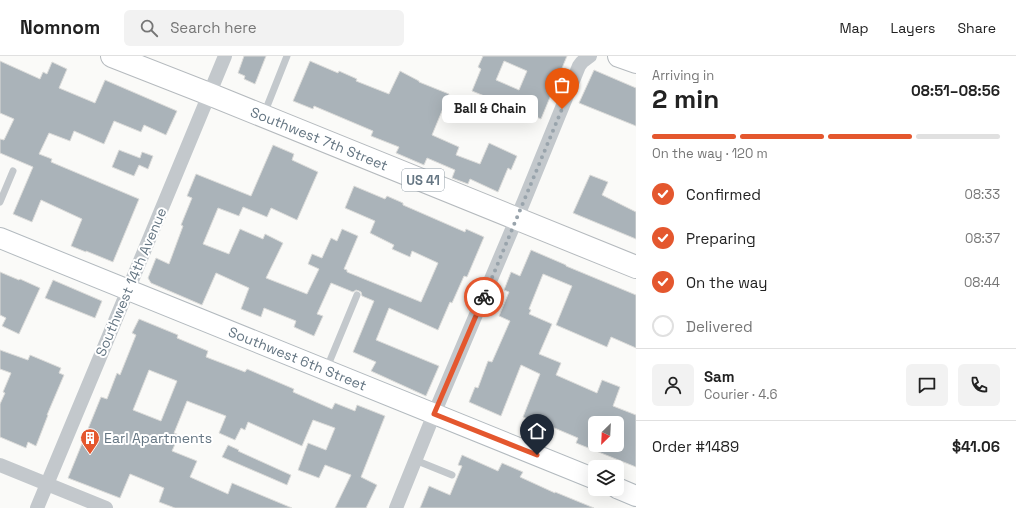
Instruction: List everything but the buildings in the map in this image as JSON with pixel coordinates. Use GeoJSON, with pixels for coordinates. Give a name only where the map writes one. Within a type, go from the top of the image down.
{"type":"FeatureCollection","features":[{"type":"Feature","properties":{"kind":"main road","name":"Southwest 7th Street"},"geometry":{"type":"LineString","coordinates":[[112,56],[636,267]]}},
{"type":"Feature","properties":{"kind":"main road"},"geometry":{"type":"LineString","coordinates":[[620,56],[636,62]]}},
{"type":"Feature","properties":{"kind":"street","name":"Southwest 14th Avenue"},"geometry":{"type":"LineString","coordinates":[[37,508],[225,56]]}},
{"type":"Feature","properties":{"kind":"street"},"geometry":{"type":"LineString","coordinates":[[396,508],[434,414],[517,219],[579,66],[590,56]]}},
{"type":"Feature","properties":{"kind":"street","name":"Southwest 6th Street"},"geometry":{"type":"LineString","coordinates":[[0,238],[588,476]]}},
{"type":"Feature","properties":{"kind":"street"},"geometry":{"type":"LineString","coordinates":[[0,465],[106,508]]}},
{"type":"Feature","properties":{"kind":"street"},"geometry":{"type":"LineString","coordinates":[[624,491],[636,496]]}},
{"type":"Feature","properties":{"kind":"lane"},"geometry":{"type":"LineString","coordinates":[[263,116],[287,56]]}},
{"type":"Feature","properties":{"kind":"lane"},"geometry":{"type":"LineString","coordinates":[[0,202],[13,171]]}},
{"type":"Feature","properties":{"kind":"lane"},"geometry":{"type":"LineString","coordinates":[[326,370],[357,295]]}},
{"type":"Feature","properties":{"kind":"lane"},"geometry":{"type":"LineString","coordinates":[[415,460],[452,475]]}},
{"type":"Feature","properties":{"kind":"way so far"},"geometry":{"type":"LineString","coordinates":[[484,297],[562,109]]}},
{"type":"Feature","properties":{"kind":"place","name":"Ball & Chain"},"geometry":{"type":"Point","coordinates":[562,109]}},
{"type":"Feature","properties":{"kind":"place","name":"Earl Apartments"},"geometry":{"type":"Point","coordinates":[90,455]}},
{"type":"Feature","properties":{"kind":"route"},"geometry":{"type":"LineString","coordinates":[[484,297],[434,414],[537,455]]}}]}
